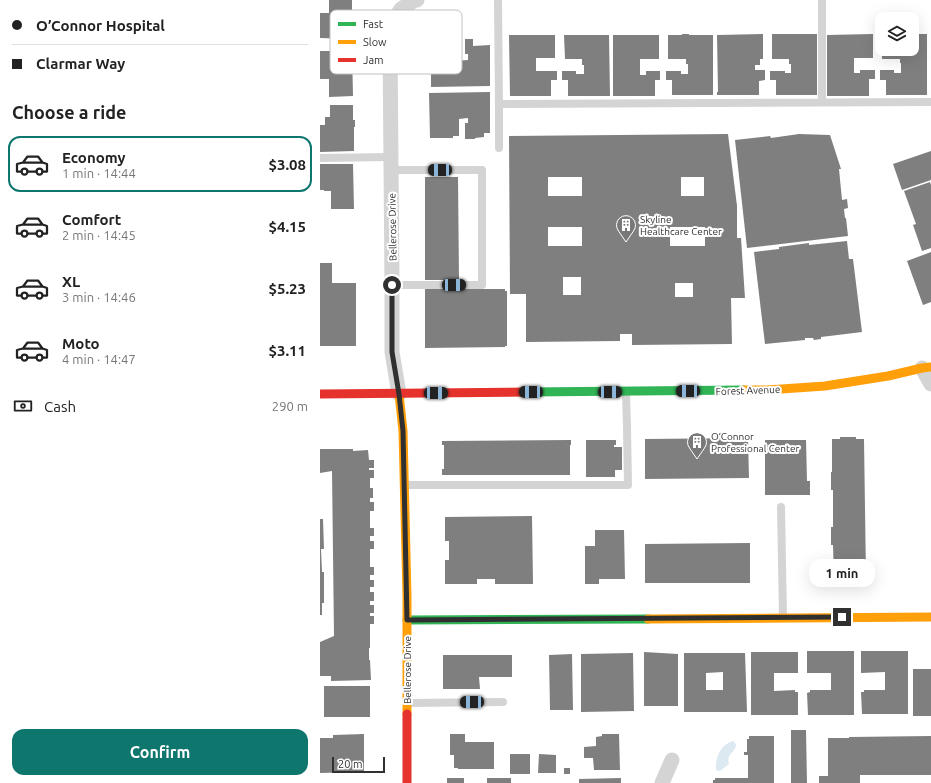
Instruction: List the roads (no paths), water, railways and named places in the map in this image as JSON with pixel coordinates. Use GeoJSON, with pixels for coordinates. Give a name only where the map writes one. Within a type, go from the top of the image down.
{"type":"FeatureCollection","features":[{"type":"Feature","properties":{"kind":"street","name":"Bellerose Drive"},"geometry":{"type":"LineString","coordinates":[[400,10],[417,0]]}},
{"type":"Feature","properties":{"kind":"street","name":"Bellerose Drive"},"geometry":{"type":"LineString","coordinates":[[390,74],[392,352],[403,431],[407,620],[407,783]]}},
{"type":"Feature","properties":{"kind":"street","name":"Forest Avenue"},"geometry":{"type":"LineString","coordinates":[[320,394],[767,390],[818,386],[888,376],[929,368]]}},
{"type":"Feature","properties":{"kind":"street"},"geometry":{"type":"LineString","coordinates":[[929,368],[931,384]]}},
{"type":"Feature","properties":{"kind":"street"},"geometry":{"type":"LineString","coordinates":[[407,620],[931,617]]}},
{"type":"Feature","properties":{"kind":"street"},"geometry":{"type":"LineString","coordinates":[[662,783],[672,760]]}},
{"type":"Feature","properties":{"kind":"lane"},"geometry":{"type":"LineString","coordinates":[[498,0],[499,148]]}},
{"type":"Feature","properties":{"kind":"lane"},"geometry":{"type":"LineString","coordinates":[[822,0],[822,102]]}},
{"type":"Feature","properties":{"kind":"lane"},"geometry":{"type":"LineString","coordinates":[[499,104],[931,102]]}},
{"type":"Feature","properties":{"kind":"lane"},"geometry":{"type":"LineString","coordinates":[[320,158],[482,170],[482,285],[392,285]]}},
{"type":"Feature","properties":{"kind":"lane"},"geometry":{"type":"LineString","coordinates":[[404,485],[628,486],[626,392]]}},
{"type":"Feature","properties":{"kind":"lane"},"geometry":{"type":"LineString","coordinates":[[781,508],[783,618]]}},
{"type":"Feature","properties":{"kind":"lane"},"geometry":{"type":"LineString","coordinates":[[407,703],[503,702]]}},
{"type":"Feature","properties":{"kind":"place","name":"Skyline Healthcare Center"},"geometry":{"type":"Point","coordinates":[626,242]}},
{"type":"Feature","properties":{"kind":"place","name":"O’Connor Professional Center"},"geometry":{"type":"Point","coordinates":[697,459]}}]}
